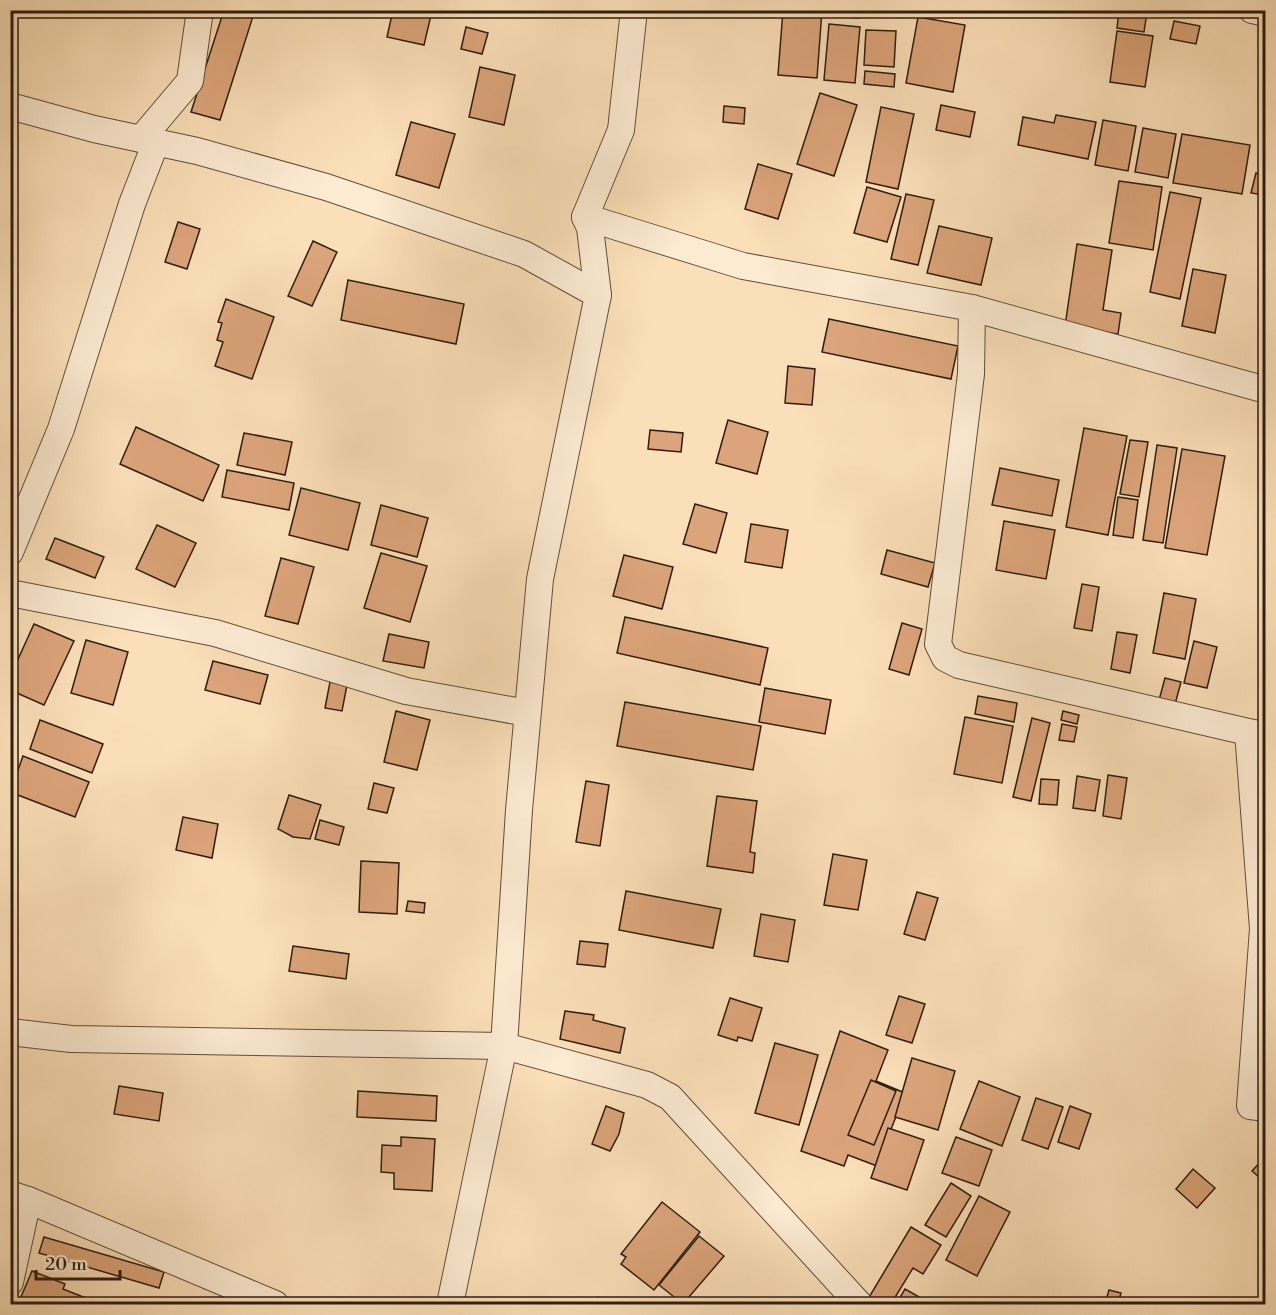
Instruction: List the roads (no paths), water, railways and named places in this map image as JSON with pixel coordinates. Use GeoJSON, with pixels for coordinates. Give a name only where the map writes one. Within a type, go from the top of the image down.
{"type":"FeatureCollection","features":[{"type":"Feature","properties":{"kind":"street"},"geometry":{"type":"LineString","coordinates":[[10,552],[60,429],[132,204],[149,141],[190,81],[200,10]]}},
{"type":"Feature","properties":{"kind":"street"},"geometry":{"type":"LineString","coordinates":[[450,1305],[504,1046],[519,810],[540,579],[598,295],[590,228],[585,217],[621,129],[634,10]]}},
{"type":"Feature","properties":{"kind":"street"},"geometry":{"type":"LineString","coordinates":[[1252,10],[1266,13]]}},
{"type":"Feature","properties":{"kind":"street"},"geometry":{"type":"LineString","coordinates":[[10,106],[94,129],[197,151],[326,187],[524,254],[598,295]]}},
{"type":"Feature","properties":{"kind":"street"},"geometry":{"type":"LineString","coordinates":[[585,217],[744,266],[972,308],[1266,390]]}},
{"type":"Feature","properties":{"kind":"street"},"geometry":{"type":"LineString","coordinates":[[972,308],[971,374],[938,644],[945,658],[959,665],[1257,734],[1263,929],[1250,1106],[1266,1108]]}},
{"type":"Feature","properties":{"kind":"street"},"geometry":{"type":"LineString","coordinates":[[10,593],[215,633],[406,691],[527,713]]}},
{"type":"Feature","properties":{"kind":"street"},"geometry":{"type":"LineString","coordinates":[[10,1032],[70,1039],[504,1046],[647,1085],[670,1097],[859,1305]]}},
{"type":"Feature","properties":{"kind":"street"},"geometry":{"type":"LineString","coordinates":[[10,1282],[19,1197],[275,1305]]}}]}
